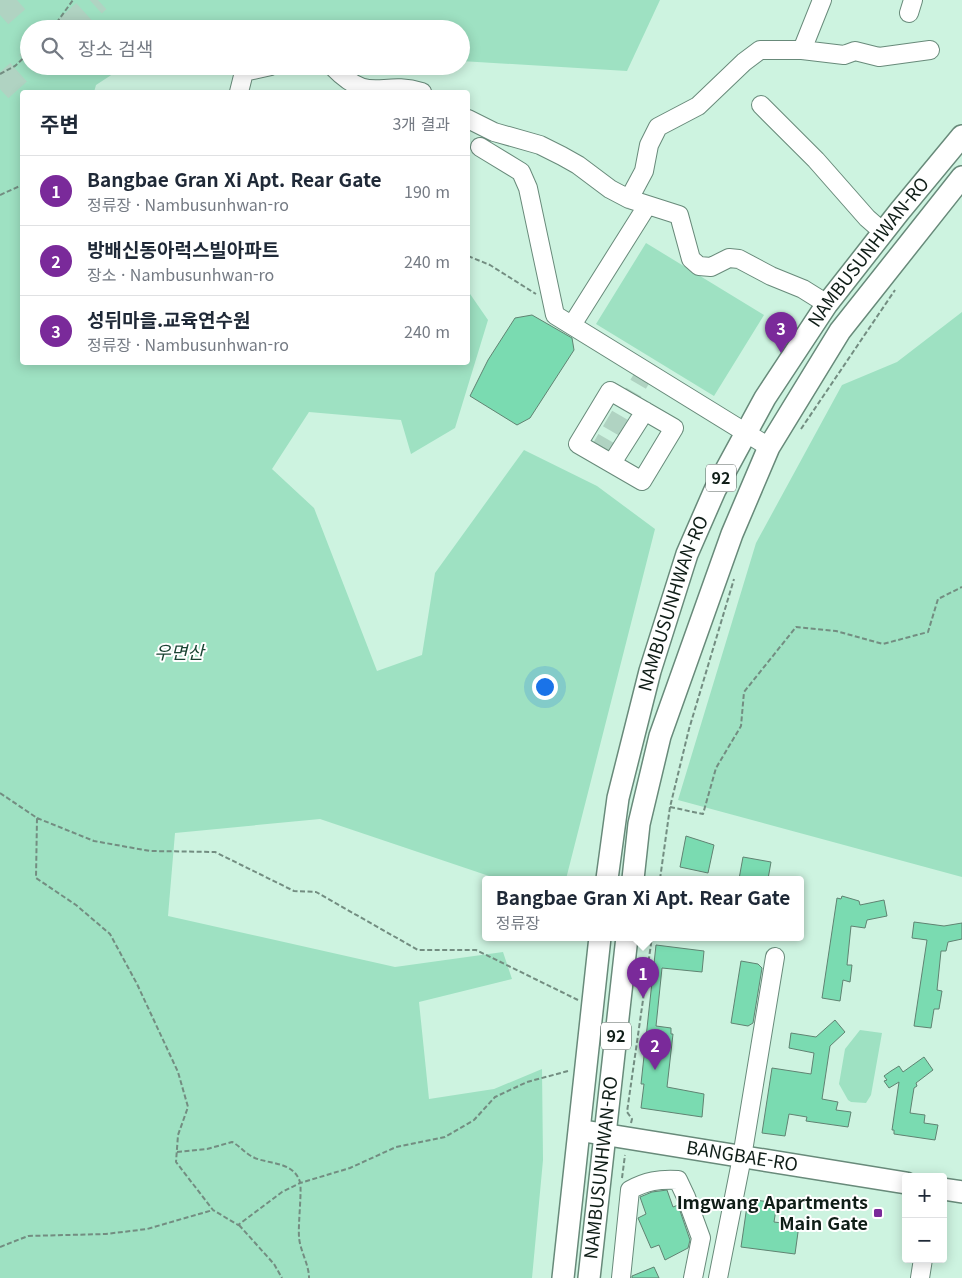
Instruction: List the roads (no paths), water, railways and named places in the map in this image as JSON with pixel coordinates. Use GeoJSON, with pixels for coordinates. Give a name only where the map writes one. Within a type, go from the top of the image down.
{"type":"FeatureCollection","features":[{"type":"Feature","properties":{"kind":"main road","name":"NAMBUSUNHWAN-RO"},"geometry":{"type":"LineString","coordinates":[[607,876],[618,798],[650,671],[687,554],[715,490],[746,431],[827,304],[962,136]]}},
{"type":"Feature","properties":{"kind":"main road","name":"NAMBUSUNHWAN-RO"},"geometry":{"type":"LineString","coordinates":[[633,876],[639,824],[660,736],[732,534],[769,447],[840,331],[962,176]]}},
{"type":"Feature","properties":{"kind":"main road","name":"NAMBUSUNHWAN-RO"},"geometry":{"type":"LineString","coordinates":[[563,1278],[600,941]]}},
{"type":"Feature","properties":{"kind":"main road","name":"NAMBUSUNHWAN-RO"},"geometry":{"type":"LineString","coordinates":[[589,1278],[627,941]]}},
{"type":"Feature","properties":{"kind":"main road","name":"BANGBAE-RO"},"geometry":{"type":"LineString","coordinates":[[578,1130],[902,1182]]}},
{"type":"Feature","properties":{"kind":"main road"},"geometry":{"type":"LineString","coordinates":[[947,1190],[962,1192]]}},
{"type":"Feature","properties":{"kind":"street"},"geometry":{"type":"LineString","coordinates":[[802,50],[822,0]]}},
{"type":"Feature","properties":{"kind":"street"},"geometry":{"type":"LineString","coordinates":[[629,199],[644,171],[649,144],[658,127],[698,106],[744,62],[760,50],[802,50],[844,55],[854,51],[879,57],[930,50]]}},
{"type":"Feature","properties":{"kind":"street"},"geometry":{"type":"LineString","coordinates":[[240,90],[243,75]]}},
{"type":"Feature","properties":{"kind":"street"},"geometry":{"type":"LineString","coordinates":[[341,75],[350,84],[362,89],[407,90]]}},
{"type":"Feature","properties":{"kind":"street"},"geometry":{"type":"LineString","coordinates":[[761,105],[816,160],[867,218],[883,232]]}},
{"type":"Feature","properties":{"kind":"street"},"geometry":{"type":"LineString","coordinates":[[470,120],[494,132],[540,145],[578,165],[610,189],[629,199],[679,215],[691,259],[699,266],[711,267],[734,257],[802,289],[827,304]]}},
{"type":"Feature","properties":{"kind":"street"},"geometry":{"type":"LineString","coordinates":[[480,148],[521,172],[528,188],[555,315],[746,431],[769,447]]}},
{"type":"Feature","properties":{"kind":"street"},"geometry":{"type":"LineString","coordinates":[[572,326],[645,209]]}},
{"type":"Feature","properties":{"kind":"street"},"geometry":{"type":"LineString","coordinates":[[610,391],[645,411],[674,428],[642,482],[578,444],[610,391]]}},
{"type":"Feature","properties":{"kind":"street"},"geometry":{"type":"LineString","coordinates":[[612,463],[645,411]]}},
{"type":"Feature","properties":{"kind":"street"},"geometry":{"type":"LineString","coordinates":[[718,1278],[742,1157],[775,956]]}},
{"type":"Feature","properties":{"kind":"street"},"geometry":{"type":"LineString","coordinates":[[621,1278],[630,1190],[651,1180],[678,1180],[701,1238],[694,1278]]}},
{"type":"Feature","properties":{"kind":"street"},"geometry":{"type":"LineString","coordinates":[[920,1278],[922,1263]]}},
{"type":"Feature","properties":{"kind":"tunnel"},"geometry":{"type":"LineString","coordinates":[[0,15],[17,0]]}},
{"type":"Feature","properties":{"kind":"tunnel"},"geometry":{"type":"LineString","coordinates":[[76,20],[98,0]]}},
{"type":"Feature","properties":{"kind":"tunnel"},"geometry":{"type":"LineString","coordinates":[[0,89],[20,71]]}},
{"type":"Feature","properties":{"kind":"tunnel"},"geometry":{"type":"LineString","coordinates":[[597,454],[646,371]]}},
{"type":"Feature","properties":{"kind":"place","name":"성뒤마을.교육연수원"},"geometry":{"type":"Point","coordinates":[781,353]}},
{"type":"Feature","properties":{"kind":"place","name":"Bangbae Gran Xi Apt. Rear Gate"},"geometry":{"type":"Point","coordinates":[643,998]}},
{"type":"Feature","properties":{"kind":"place","name":"방배신동아럭스빌아파트"},"geometry":{"type":"Point","coordinates":[655,1070]}},
{"type":"Feature","properties":{"kind":"place","name":"Imgwang Apartments Main Gate"},"geometry":{"type":"Point","coordinates":[878,1213]}},
{"type":"Feature","properties":{"kind":"park label","name":"우면산"},"geometry":{"type":"Point","coordinates":[179,653]}}]}
